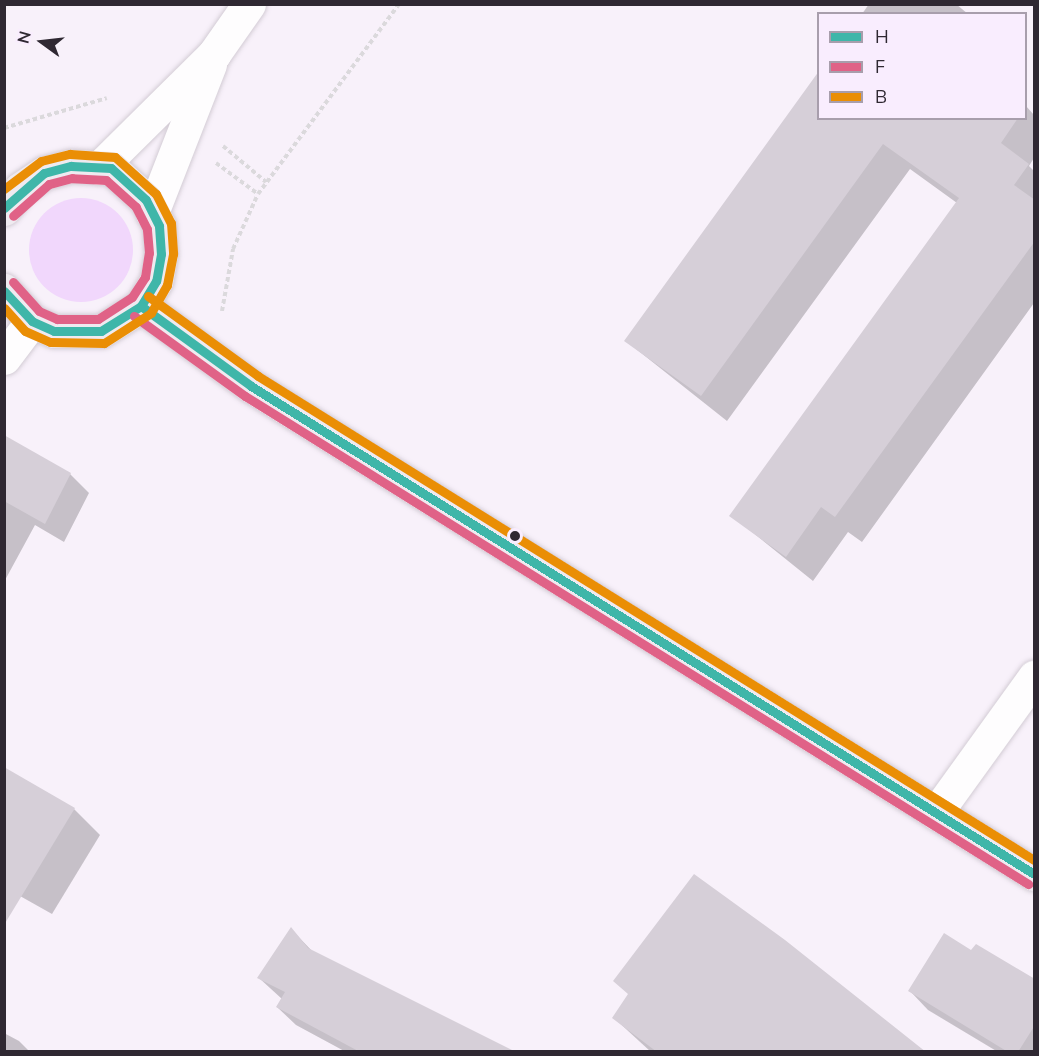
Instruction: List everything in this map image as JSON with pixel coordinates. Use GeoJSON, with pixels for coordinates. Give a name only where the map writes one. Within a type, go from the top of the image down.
{"type":"FeatureCollection","features":[{"type":"Feature","properties":{"kind":"main road"},"geometry":{"type":"LineString","coordinates":[[4,209],[20,189],[44,173],[71,166],[111,168],[146,200],[152,213],[161,254],[156,282],[141,306],[123,321],[77,334],[32,321],[4,290]]}},
{"type":"Feature","properties":{"kind":"main road"},"geometry":{"type":"LineString","coordinates":[[141,306],[196,349],[1035,874]]}},
{"type":"Feature","properties":{"kind":"street"},"geometry":{"type":"LineString","coordinates":[[99,168],[214,54],[249,4]]}},
{"type":"Feature","properties":{"kind":"street"},"geometry":{"type":"LineString","coordinates":[[152,213],[214,54]]}},
{"type":"Feature","properties":{"kind":"street"},"geometry":{"type":"LineString","coordinates":[[4,358],[32,321]]}},
{"type":"Feature","properties":{"kind":"street"},"geometry":{"type":"LineString","coordinates":[[936,813],[1035,677]]}},
{"type":"Feature","properties":{"kind":"path"},"geometry":{"type":"LineString","coordinates":[[196,349],[222,311],[233,249],[258,194],[399,4]]}},
{"type":"Feature","properties":{"kind":"shaded area"},"geometry":{"type":"Polygon","coordinates":[[[81,198],[101,202],[118,213],[129,230],[133,250],[129,270],[118,287],[101,298],[81,302],[61,298],[44,287],[33,270],[29,250],[33,230],[44,213],[61,202],[81,198]]]}},
{"type":"Feature","properties":{"kind":"building"},"geometry":{"type":"Polygon","coordinates":[[[817,74],[817,120],[1017,120],[1001,143],[1029,164],[1014,185],[1035,200],[1035,241],[835,517],[821,507],[786,557],[729,516],[959,198],[883,144],[701,396],[624,341],[817,74]]]}},
{"type":"Feature","properties":{"kind":"building"},"geometry":{"type":"Polygon","coordinates":[[[4,435],[71,473],[45,524],[4,501],[4,435]]]}},
{"type":"Feature","properties":{"kind":"building"},"geometry":{"type":"Polygon","coordinates":[[[4,767],[75,808],[4,925],[4,767]]]}},
{"type":"Feature","properties":{"kind":"building"},"geometry":{"type":"Polygon","coordinates":[[[694,874],[785,940],[926,1052],[657,1052],[612,1018],[628,994],[613,981],[694,874]]]}},
{"type":"Feature","properties":{"kind":"building"},"geometry":{"type":"Polygon","coordinates":[[[291,927],[308,948],[516,1052],[360,1052],[276,1007],[285,992],[257,978],[291,927]]]}},
{"type":"Feature","properties":{"kind":"building"},"geometry":{"type":"Polygon","coordinates":[[[944,933],[971,950],[976,944],[1035,979],[1035,1025],[1018,1052],[1008,1052],[908,991],[944,933]]]}},
{"type":"Feature","properties":{"kind":"transit line","name":"B"},"geometry":{"type":"LineString","coordinates":[[4,189],[41,161],[70,154],[115,157],[156,194],[171,223],[173,254],[167,285],[151,313],[104,343],[50,342],[25,331],[4,308]]}},
{"type":"Feature","properties":{"kind":"transit line","name":"H"},"geometry":{"type":"LineString","coordinates":[[4,208],[44,173],[71,166],[111,168],[146,200],[159,226],[161,254],[156,281],[141,306],[101,331],[54,331],[32,321],[4,291]]}},
{"type":"Feature","properties":{"kind":"transit line","name":"F"},"geometry":{"type":"LineString","coordinates":[[13,216],[49,184],[72,178],[106,180],[136,207],[147,229],[149,253],[145,277],[132,297],[98,319],[57,319],[39,311],[13,282]]}},
{"type":"Feature","properties":{"kind":"transit line","name":"B"},"geometry":{"type":"LineString","coordinates":[[148,296],[258,376],[1034,860]]}},
{"type":"Feature","properties":{"kind":"transit line","name":"H"},"geometry":{"type":"LineString","coordinates":[[141,306],[251,386],[1034,874]]}},
{"type":"Feature","properties":{"kind":"transit line","name":"F"},"geometry":{"type":"LineString","coordinates":[[134,316],[245,396],[1028,884]]}}]}
